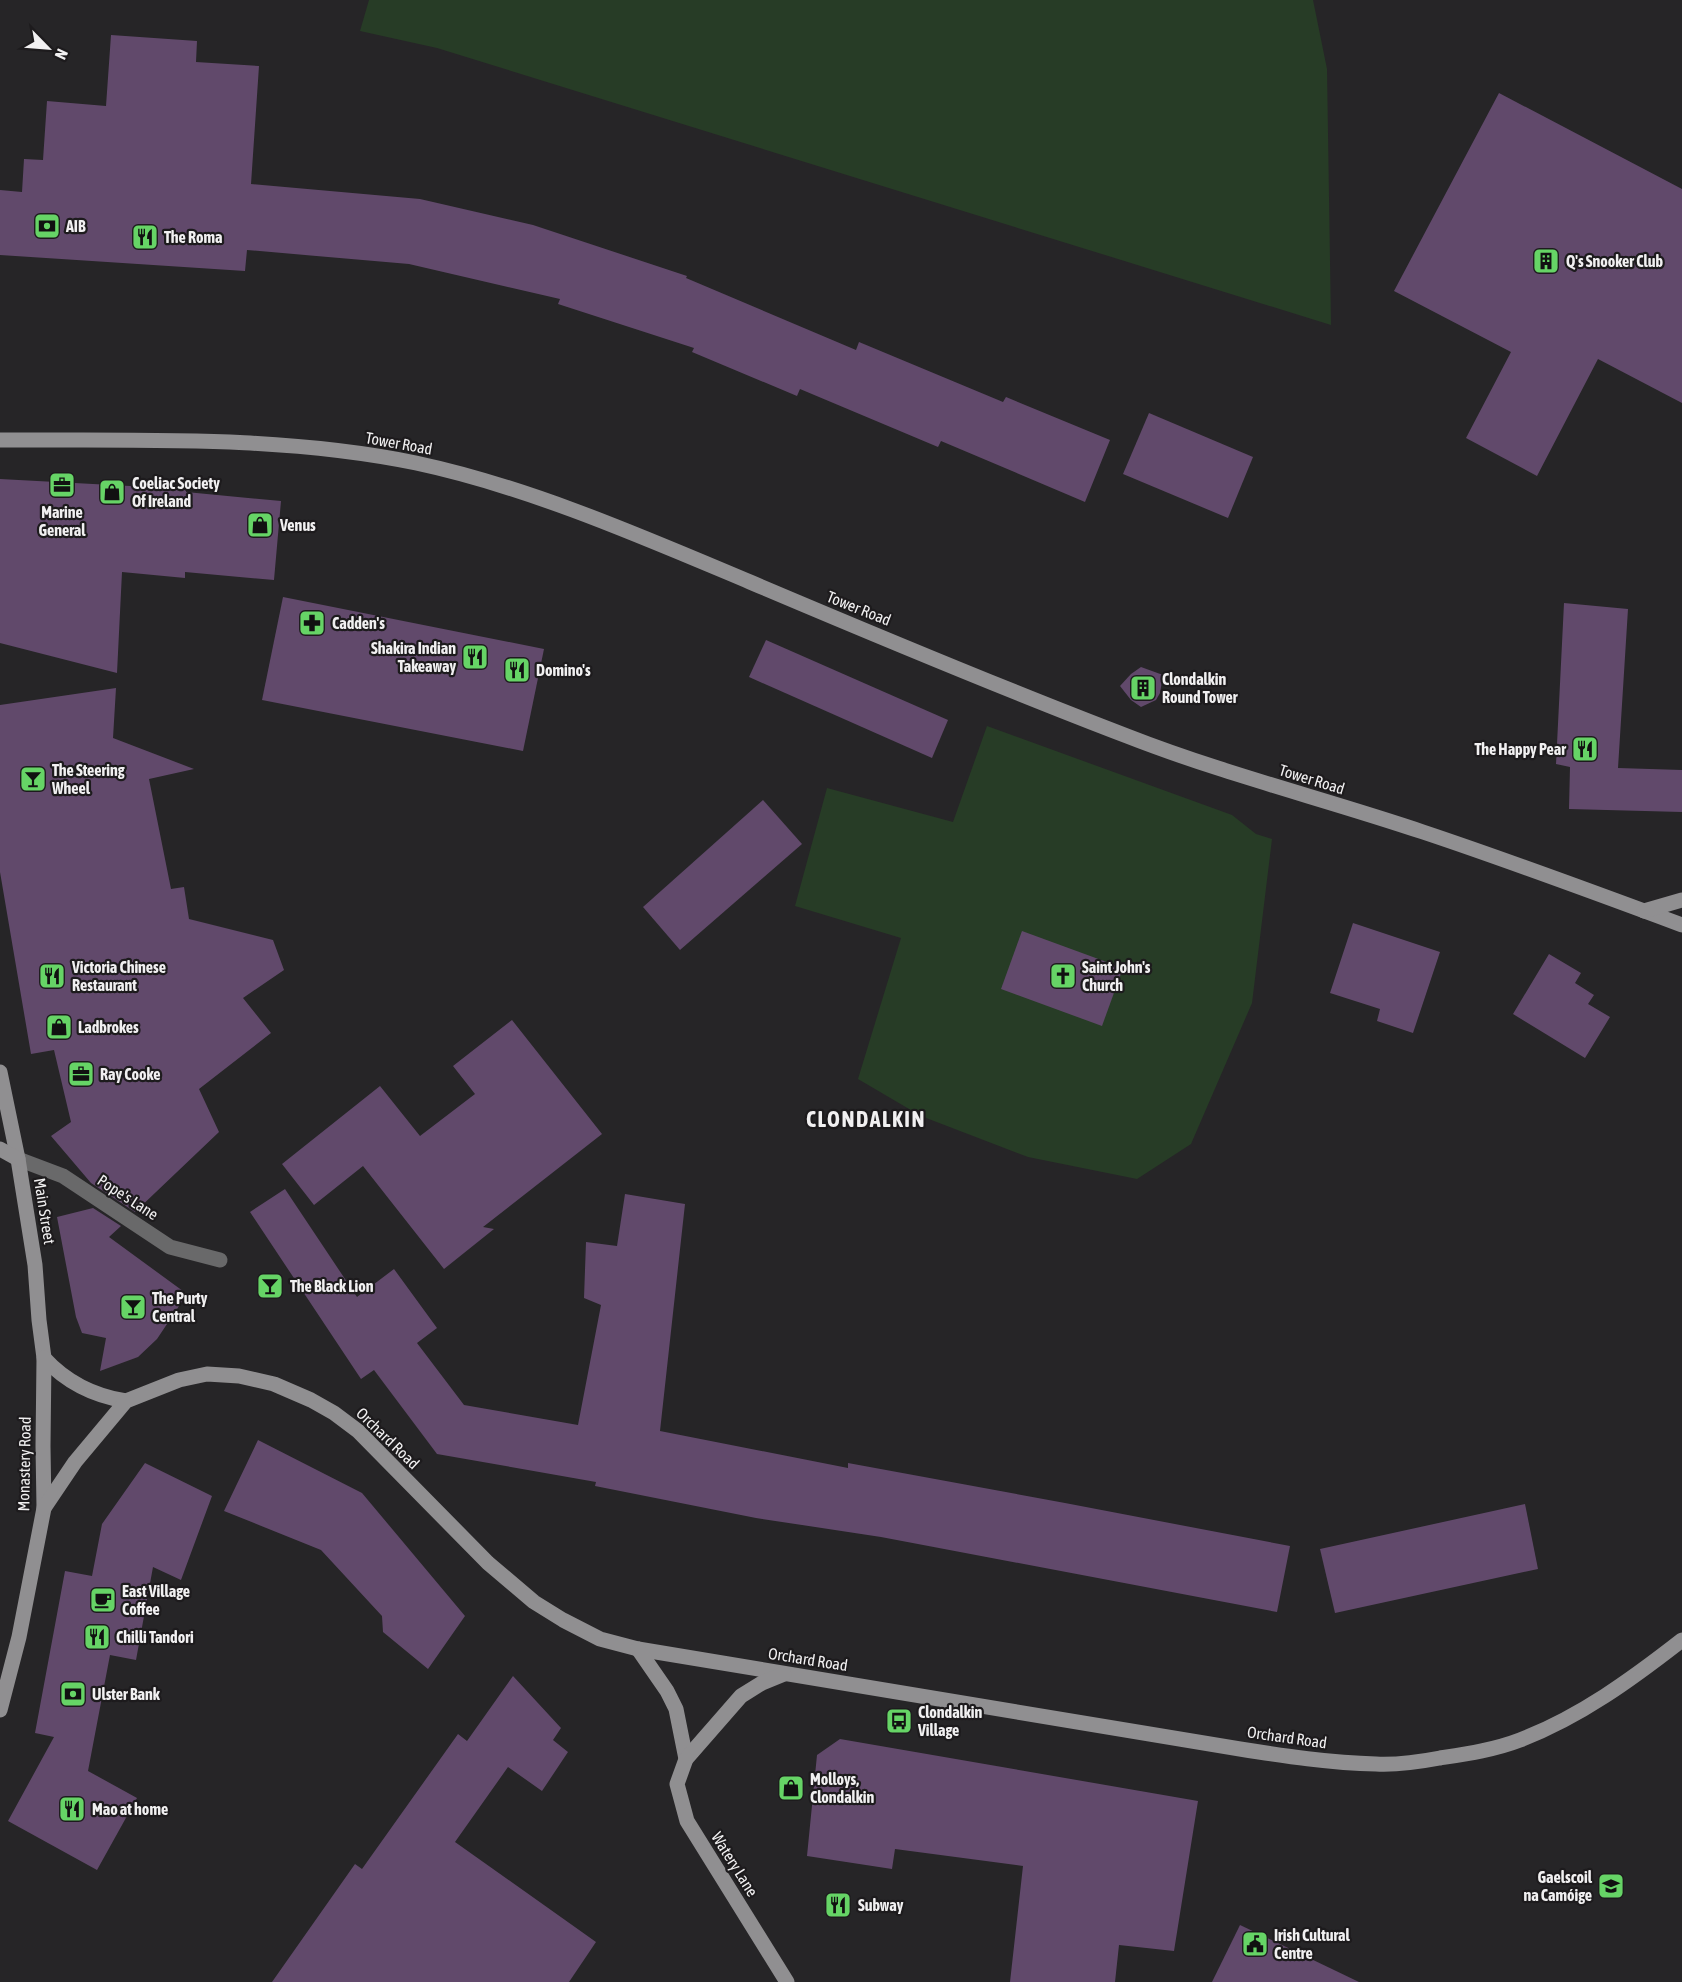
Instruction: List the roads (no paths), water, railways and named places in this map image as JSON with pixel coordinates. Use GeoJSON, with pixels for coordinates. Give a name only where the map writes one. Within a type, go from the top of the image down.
{"type":"FeatureCollection","features":[{"type":"Feature","properties":{"kind":"street","name":"Tower Road"},"geometry":{"type":"LineString","coordinates":[[0,440],[237,441],[300,447],[414,463],[492,482],[685,554],[1037,701],[1134,739],[1424,832],[1682,925]]}},
{"type":"Feature","properties":{"kind":"street"},"geometry":{"type":"LineString","coordinates":[[1644,911],[1682,900]]}},
{"type":"Feature","properties":{"kind":"street","name":"Main Street"},"geometry":{"type":"LineString","coordinates":[[0,1072],[11,1120],[32,1241],[44,1358]]}},
{"type":"Feature","properties":{"kind":"street"},"geometry":{"type":"LineString","coordinates":[[0,1149],[18,1159]]}},
{"type":"Feature","properties":{"kind":"street","name":"Pope's Lane"},"geometry":{"type":"LineString","coordinates":[[18,1159],[63,1176],[170,1246],[220,1260]]}},
{"type":"Feature","properties":{"kind":"street"},"geometry":{"type":"LineString","coordinates":[[44,1358],[66,1379],[101,1395],[126,1401]]}},
{"type":"Feature","properties":{"kind":"street","name":"Monastery Road"},"geometry":{"type":"LineString","coordinates":[[0,1710],[19,1637],[44,1508],[44,1358]]}},
{"type":"Feature","properties":{"kind":"street","name":"Orchard Road"},"geometry":{"type":"LineString","coordinates":[[44,1508],[75,1462],[126,1401],[179,1380],[207,1374],[239,1376],[274,1384],[334,1413],[358,1431],[488,1563],[534,1602],[600,1639],[638,1649],[784,1674],[1240,1749],[1340,1762],[1379,1764],[1418,1762],[1470,1754],[1519,1741],[1592,1704],[1640,1673],[1682,1640]]}},
{"type":"Feature","properties":{"kind":"street","name":"Watery Lane"},"geometry":{"type":"LineString","coordinates":[[638,1649],[667,1690],[676,1709],[686,1759]]}},
{"type":"Feature","properties":{"kind":"street","name":"Watery Lane"},"geometry":{"type":"LineString","coordinates":[[784,1674],[762,1683],[741,1696],[686,1759],[677,1784],[687,1821],[787,1982]]}},
{"type":"Feature","properties":{"kind":"place","name":"AIB"},"geometry":{"type":"Point","coordinates":[47,226]}},
{"type":"Feature","properties":{"kind":"place","name":"The Roma"},"geometry":{"type":"Point","coordinates":[145,237]}},
{"type":"Feature","properties":{"kind":"place","name":"Q's Snooker Club"},"geometry":{"type":"Point","coordinates":[1546,261]}},
{"type":"Feature","properties":{"kind":"place","name":"Marine General"},"geometry":{"type":"Point","coordinates":[62,485]}},
{"type":"Feature","properties":{"kind":"place","name":"Coeliac Society Of Ireland"},"geometry":{"type":"Point","coordinates":[112,492]}},
{"type":"Feature","properties":{"kind":"place","name":"Venus"},"geometry":{"type":"Point","coordinates":[260,525]}},
{"type":"Feature","properties":{"kind":"place","name":"Cadden's"},"geometry":{"type":"Point","coordinates":[312,623]}},
{"type":"Feature","properties":{"kind":"place","name":"Shakira Indian Takeaway"},"geometry":{"type":"Point","coordinates":[475,657]}},
{"type":"Feature","properties":{"kind":"place","name":"Domino's"},"geometry":{"type":"Point","coordinates":[517,670]}},
{"type":"Feature","properties":{"kind":"place","name":"Clondalkin Round Tower"},"geometry":{"type":"Point","coordinates":[1143,688]}},
{"type":"Feature","properties":{"kind":"place","name":"The Happy Pear"},"geometry":{"type":"Point","coordinates":[1585,749]}},
{"type":"Feature","properties":{"kind":"place","name":"The Steering Wheel"},"geometry":{"type":"Point","coordinates":[33,779]}},
{"type":"Feature","properties":{"kind":"place","name":"Victoria Chinese Restaurant"},"geometry":{"type":"Point","coordinates":[52,976]}},
{"type":"Feature","properties":{"kind":"place","name":"Saint John's Church"},"geometry":{"type":"Point","coordinates":[1063,976]}},
{"type":"Feature","properties":{"kind":"place","name":"Ladbrokes"},"geometry":{"type":"Point","coordinates":[59,1027]}},
{"type":"Feature","properties":{"kind":"place","name":"Ray Cooke"},"geometry":{"type":"Point","coordinates":[81,1074]}},
{"type":"Feature","properties":{"kind":"place","name":"The Black Lion"},"geometry":{"type":"Point","coordinates":[270,1286]}},
{"type":"Feature","properties":{"kind":"place","name":"The Purty Central"},"geometry":{"type":"Point","coordinates":[133,1307]}},
{"type":"Feature","properties":{"kind":"place","name":"East Village Coffee"},"geometry":{"type":"Point","coordinates":[103,1600]}},
{"type":"Feature","properties":{"kind":"place","name":"Chilli Tandori"},"geometry":{"type":"Point","coordinates":[97,1637]}},
{"type":"Feature","properties":{"kind":"place","name":"Ulster Bank"},"geometry":{"type":"Point","coordinates":[73,1694]}},
{"type":"Feature","properties":{"kind":"place","name":"Clondalkin Village"},"geometry":{"type":"Point","coordinates":[899,1721]}},
{"type":"Feature","properties":{"kind":"place","name":"Molloys, Clondalkin"},"geometry":{"type":"Point","coordinates":[791,1788]}},
{"type":"Feature","properties":{"kind":"place","name":"Mao at home"},"geometry":{"type":"Point","coordinates":[72,1809]}},
{"type":"Feature","properties":{"kind":"place","name":"Gaelscoil na Camóige"},"geometry":{"type":"Point","coordinates":[1611,1886]}},
{"type":"Feature","properties":{"kind":"place","name":"Subway"},"geometry":{"type":"Point","coordinates":[838,1905]}},
{"type":"Feature","properties":{"kind":"place","name":"Irish Cultural Centre"},"geometry":{"type":"Point","coordinates":[1255,1944]}},
{"type":"Feature","properties":{"kind":"district","name":"CLONDALKIN"},"geometry":{"type":"Point","coordinates":[866,1119]}}]}
